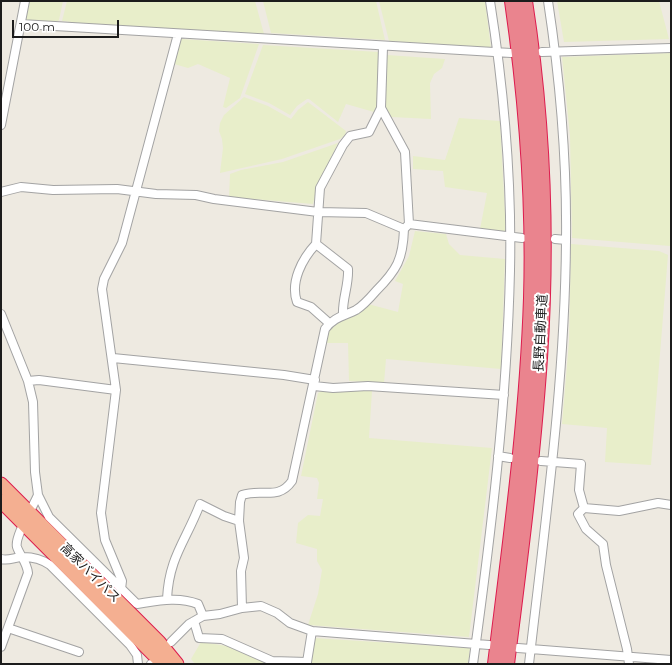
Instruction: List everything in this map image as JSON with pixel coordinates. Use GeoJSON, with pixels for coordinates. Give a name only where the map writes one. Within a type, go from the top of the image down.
{"type":"FeatureCollection","features":[{"type":"Feature","properties":{"kind":"highway","name":"長野自動車道"},"geometry":{"type":"LineString","coordinates":[[495,664],[523,417],[531,297],[531,233],[525,98],[512,1]]}},
{"type":"Feature","properties":{"kind":"highway","name":"長野自動車道"},"geometry":{"type":"LineString","coordinates":[[507,664],[526,518],[536,419],[543,297],[542,168],[537,98],[525,1]]}},
{"type":"Feature","properties":{"kind":"highway","name":"高家バイパス"},"geometry":{"type":"LineString","coordinates":[[1,484],[27,518],[163,664]]}},
{"type":"Feature","properties":{"kind":"highway","name":"高家バイパス"},"geometry":{"type":"LineString","coordinates":[[1,501],[27,518],[159,642],[177,664]]}},
{"type":"Feature","properties":{"kind":"street"},"geometry":{"type":"LineString","coordinates":[[1,125],[25,1]]}},
{"type":"Feature","properties":{"kind":"street"},"geometry":{"type":"LineString","coordinates":[[473,664],[504,394],[507,349],[510,237],[507,162],[498,54],[490,1]]}},
{"type":"Feature","properties":{"kind":"street"},"geometry":{"type":"LineString","coordinates":[[529,664],[553,461],[562,356],[566,240],[563,144],[555,52],[548,1]]}},
{"type":"Feature","properties":{"kind":"street"},"geometry":{"type":"LineString","coordinates":[[20,24],[498,54],[511,53]]}},
{"type":"Feature","properties":{"kind":"street"},"geometry":{"type":"LineString","coordinates":[[121,589],[122,581],[105,540],[101,513],[116,390],[102,289],[104,279],[122,243],[178,34]]}},
{"type":"Feature","properties":{"kind":"street"},"geometry":{"type":"LineString","coordinates":[[330,323],[311,307],[297,302],[295,296],[297,277],[305,259],[316,244],[320,188],[343,145],[350,136],[369,132],[381,108],[384,47]]}},
{"type":"Feature","properties":{"kind":"street"},"geometry":{"type":"LineString","coordinates":[[542,52],[671,48]]}},
{"type":"Feature","properties":{"kind":"street"},"geometry":{"type":"LineString","coordinates":[[242,608],[241,571],[244,558],[240,522],[240,502],[242,495],[249,493],[281,492],[287,489],[292,481],[314,383],[322,336],[330,323],[343,315],[356,310],[366,302],[394,271],[403,249],[406,227],[405,152],[381,108]]}},
{"type":"Feature","properties":{"kind":"street"},"geometry":{"type":"LineString","coordinates":[[1,192],[22,187],[53,190],[102,189],[196,196],[318,212],[366,213],[406,227],[522,238]]}},
{"type":"Feature","properties":{"kind":"street"},"geometry":{"type":"LineString","coordinates":[[555,239],[566,240]]}},
{"type":"Feature","properties":{"kind":"street"},"geometry":{"type":"LineString","coordinates":[[316,244],[348,269],[349,283],[342,304],[343,315]]}},
{"type":"Feature","properties":{"kind":"street"},"geometry":{"type":"LineString","coordinates":[[1,314],[28,381],[33,402],[34,472],[38,495],[49,517],[137,604],[167,599],[190,601],[198,604],[203,616]]}},
{"type":"Feature","properties":{"kind":"street"},"geometry":{"type":"LineString","coordinates":[[112,358],[284,375],[333,388],[368,386],[504,394]]}},
{"type":"Feature","properties":{"kind":"street"},"geometry":{"type":"LineString","coordinates":[[28,381],[39,380],[116,390]]}},
{"type":"Feature","properties":{"kind":"street"},"geometry":{"type":"LineString","coordinates":[[498,456],[510,458]]}},
{"type":"Feature","properties":{"kind":"street"},"geometry":{"type":"LineString","coordinates":[[541,461],[581,464],[579,490],[584,508]]}},
{"type":"Feature","properties":{"kind":"street"},"geometry":{"type":"LineString","coordinates":[[1,647],[28,572],[27,565],[16,546],[18,536],[38,495]]}},
{"type":"Feature","properties":{"kind":"street"},"geometry":{"type":"LineString","coordinates":[[629,660],[606,565],[604,544],[586,529],[579,517],[579,512],[584,508],[619,511],[658,502],[671,505]]}},
{"type":"Feature","properties":{"kind":"street"},"geometry":{"type":"LineString","coordinates":[[167,599],[168,580],[174,559],[200,504],[240,522]]}},
{"type":"Feature","properties":{"kind":"street"},"geometry":{"type":"LineString","coordinates":[[1,559],[12,560],[22,557],[44,561],[50,565],[130,645],[136,656],[138,664]]}},
{"type":"Feature","properties":{"kind":"street"},"geometry":{"type":"LineString","coordinates":[[171,642],[194,621],[203,616],[220,614],[242,608],[261,606],[277,613],[290,624],[312,631],[489,645]]}},
{"type":"Feature","properties":{"kind":"street"},"geometry":{"type":"LineString","coordinates":[[194,621],[199,638],[222,639],[272,661],[308,662],[312,631]]}},
{"type":"Feature","properties":{"kind":"street"},"geometry":{"type":"LineString","coordinates":[[8,628],[79,652]]}},
{"type":"Feature","properties":{"kind":"street"},"geometry":{"type":"LineString","coordinates":[[518,648],[629,660],[671,660]]}},
{"type":"Feature","properties":{"kind":"green space"},"geometry":{"type":"Polygon","coordinates":[[[29,1],[63,1],[59,20],[57,22],[27,20],[25,18],[29,1]]]}},
{"type":"Feature","properties":{"kind":"green space"},"geometry":{"type":"Polygon","coordinates":[[[67,1],[255,1],[264,34],[73,23],[62,21],[67,1]]]}},
{"type":"Feature","properties":{"kind":"green space"},"geometry":{"type":"Polygon","coordinates":[[[263,1],[376,1],[385,40],[271,33],[263,1]]]}},
{"type":"Feature","properties":{"kind":"green space"},"geometry":{"type":"Polygon","coordinates":[[[379,1],[485,1],[491,48],[389,41],[379,1]]]}},
{"type":"Feature","properties":{"kind":"green space"},"geometry":{"type":"Polygon","coordinates":[[[557,1],[659,1],[669,39],[564,42],[557,1]]]}},
{"type":"Feature","properties":{"kind":"green space"},"geometry":{"type":"Polygon","coordinates":[[[181,39],[259,44],[240,98],[226,108],[223,107],[230,78],[198,64],[188,68],[174,64],[181,39]]]}},
{"type":"Feature","properties":{"kind":"green space"},"geometry":{"type":"Polygon","coordinates":[[[263,45],[379,52],[379,101],[374,112],[346,104],[338,122],[309,99],[297,106],[290,115],[269,103],[245,94],[263,45]]]}},
{"type":"Feature","properties":{"kind":"green space"},"geometry":{"type":"Polygon","coordinates":[[[671,53],[670,246],[572,238],[570,136],[562,57],[671,53]]]}},
{"type":"Feature","properties":{"kind":"green space"},"geometry":{"type":"Polygon","coordinates":[[[387,55],[445,59],[442,68],[434,74],[430,83],[431,119],[391,117],[385,110],[387,55]]]}},
{"type":"Feature","properties":{"kind":"green space"},"geometry":{"type":"Polygon","coordinates":[[[244,97],[268,106],[291,119],[298,110],[308,102],[346,131],[345,135],[340,139],[282,159],[220,173],[223,148],[219,131],[220,123],[224,115],[244,97]]]}},
{"type":"Feature","properties":{"kind":"green space"},"geometry":{"type":"Polygon","coordinates":[[[459,118],[500,121],[506,232],[480,229],[487,193],[445,187],[443,171],[413,169],[413,156],[445,160],[459,118]]]}},
{"type":"Feature","properties":{"kind":"green space"},"geometry":{"type":"Polygon","coordinates":[[[338,143],[317,187],[313,204],[229,197],[230,174],[241,170],[283,162],[338,143]]]}},
{"type":"Feature","properties":{"kind":"green space"},"geometry":{"type":"Polygon","coordinates":[[[415,231],[446,234],[449,244],[460,255],[505,259],[501,369],[386,359],[384,383],[349,381],[348,343],[325,343],[328,329],[333,324],[368,304],[398,312],[403,284],[395,281],[409,256],[415,231]]]}},
{"type":"Feature","properties":{"kind":"green space"},"geometry":{"type":"Polygon","coordinates":[[[571,244],[659,251],[668,255],[651,465],[605,462],[607,428],[562,424],[569,341],[571,244]]]}},
{"type":"Feature","properties":{"kind":"green space"},"geometry":{"type":"Polygon","coordinates":[[[359,389],[372,391],[369,438],[492,448],[469,637],[308,625],[318,594],[322,570],[317,561],[317,549],[296,543],[298,523],[308,515],[320,516],[323,499],[317,499],[319,483],[317,478],[301,476],[318,393],[324,390],[350,392],[359,389]]]}},
{"type":"Feature","properties":{"kind":"green space"},"geometry":{"type":"Polygon","coordinates":[[[314,638],[470,648],[468,664],[310,664],[314,638]]]}},
{"type":"Feature","properties":{"kind":"green space"},"geometry":{"type":"Polygon","coordinates":[[[201,642],[227,646],[267,664],[195,664],[191,659],[201,642]]]}}]}
